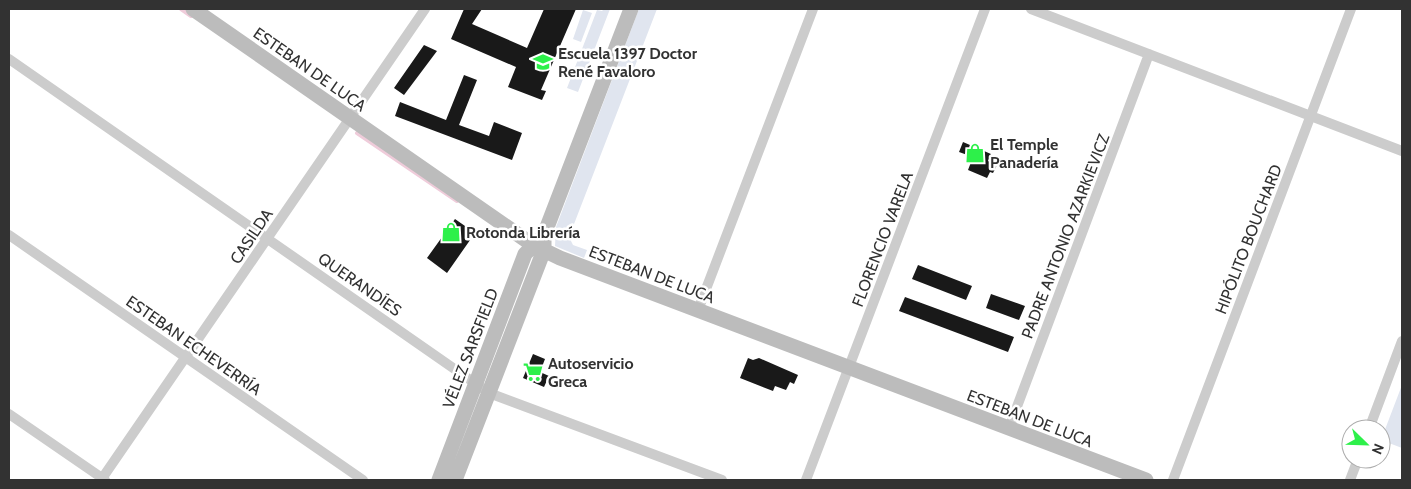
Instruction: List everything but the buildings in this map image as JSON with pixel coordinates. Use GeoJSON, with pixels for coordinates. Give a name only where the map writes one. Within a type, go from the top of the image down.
{"type":"FeatureCollection","features":[{"type":"Feature","properties":{"kind":"street","name":"ESTEBAN DE LUCA"},"geometry":{"type":"LineString","coordinates":[[193,9],[349,117],[540,243],[698,310],[1146,480]]}},
{"type":"Feature","properties":{"kind":"street","name":"CASILDA"},"geometry":{"type":"LineString","coordinates":[[103,480],[349,117],[425,9]]}},
{"type":"Feature","properties":{"kind":"street","name":"VÉLEZ SARSFIELD"},"geometry":{"type":"LineString","coordinates":[[455,480],[489,392],[540,243],[630,9]]}},
{"type":"Feature","properties":{"kind":"street"},"geometry":{"type":"LineString","coordinates":[[698,310],[813,9]]}},
{"type":"Feature","properties":{"kind":"street","name":"FLORENCIO VARELA"},"geometry":{"type":"LineString","coordinates":[[806,480],[985,9]]}},
{"type":"Feature","properties":{"kind":"street"},"geometry":{"type":"LineString","coordinates":[[1031,9],[1402,151]]}},
{"type":"Feature","properties":{"kind":"street","name":"HIPÓLITO BOUCHARD"},"geometry":{"type":"LineString","coordinates":[[1173,480],[1351,9]]}},
{"type":"Feature","properties":{"kind":"street","name":"PADRE ANTONIO AZARKIEVICZ"},"geometry":{"type":"LineString","coordinates":[[1009,428],[1149,54]]}},
{"type":"Feature","properties":{"kind":"street","name":"QUERANDÍES"},"geometry":{"type":"LineString","coordinates":[[9,59],[489,392],[722,480]]}},
{"type":"Feature","properties":{"kind":"street","name":"ESTEBAN ECHEVERRÍA"},"geometry":{"type":"LineString","coordinates":[[9,235],[363,480]]}},
{"type":"Feature","properties":{"kind":"street","name":"VÉLEZ SARSFIELD"},"geometry":{"type":"LineString","coordinates":[[439,480],[525,254],[540,243]]}},
{"type":"Feature","properties":{"kind":"street"},"geometry":{"type":"LineString","coordinates":[[1373,419],[1402,341]]}},
{"type":"Feature","properties":{"kind":"street"},"geometry":{"type":"LineString","coordinates":[[9,414],[103,480]]}},
{"type":"Feature","properties":{"kind":"shaded area"},"geometry":{"type":"Polygon","coordinates":[[[610,9],[578,92],[567,88],[597,10],[602,11],[610,9]]]}},
{"type":"Feature","properties":{"kind":"shaded area"},"geometry":{"type":"Polygon","coordinates":[[[639,9],[657,9],[569,237],[573,245],[587,250],[584,258],[555,246],[556,227],[639,9]]]}},
{"type":"Feature","properties":{"kind":"shaded area"},"geometry":{"type":"Polygon","coordinates":[[[583,10],[592,13],[581,42],[573,39],[583,10]]]}},
{"type":"Feature","properties":{"kind":"shaded area"},"geometry":{"type":"Polygon","coordinates":[[[1402,385],[1402,448],[1391,444],[1391,419],[1389,419],[1402,385]]]}},
{"type":"Feature","properties":{"kind":"waterway"},"geometry":{"type":"LineString","coordinates":[[181,9],[191,16]]}},
{"type":"Feature","properties":{"kind":"waterway"},"geometry":{"type":"LineString","coordinates":[[357,133],[457,201]]}},
{"type":"Feature","properties":{"kind":"place","name":"Escuela 1397 Doctor René Favaloro"},"geometry":{"type":"Point","coordinates":[543,62]}},
{"type":"Feature","properties":{"kind":"place","name":"El Temple Panadería"},"geometry":{"type":"Point","coordinates":[975,153]}},
{"type":"Feature","properties":{"kind":"place","name":"Rotonda Librería"},"geometry":{"type":"Point","coordinates":[451,232]}},
{"type":"Feature","properties":{"kind":"place","name":"Autoservicio Greca"},"geometry":{"type":"Point","coordinates":[533,372]}}]}
